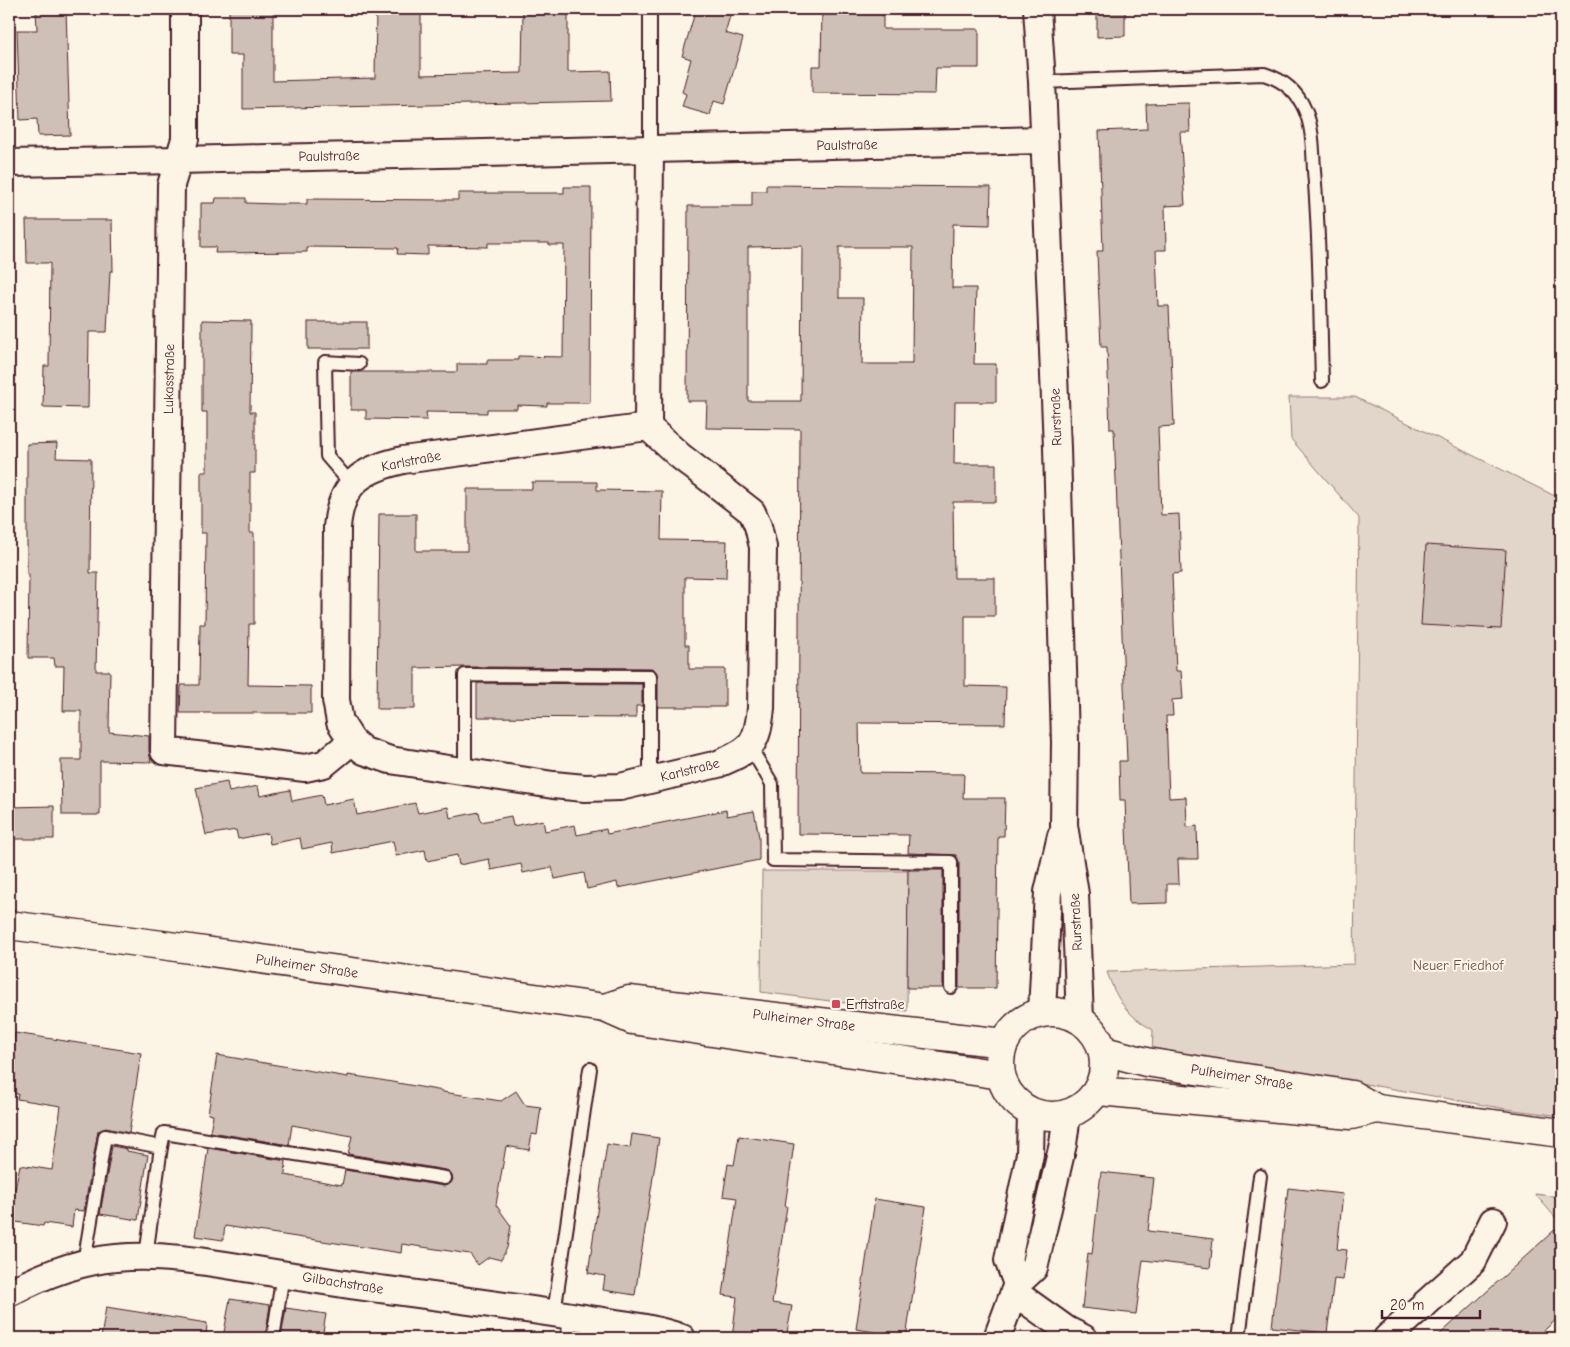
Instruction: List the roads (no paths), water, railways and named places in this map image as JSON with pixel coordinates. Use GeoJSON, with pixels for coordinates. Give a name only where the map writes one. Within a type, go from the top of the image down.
{"type":"FeatureCollection","features":[{"type":"Feature","properties":{"kind":"main road","name":"Pulheimer Straße"},"geometry":{"type":"LineString","coordinates":[[9,925],[605,1008],[632,1020],[1001,1075]]}},
{"type":"Feature","properties":{"kind":"main road","name":"Pulheimer Straße"},"geometry":{"type":"LineString","coordinates":[[605,1008],[629,1000],[1004,1043]]}},
{"type":"Feature","properties":{"kind":"main road"},"geometry":{"type":"LineString","coordinates":[[1042,1012],[1061,1012],[1080,1019],[1095,1033],[1104,1051],[1105,1072],[1098,1091],[1085,1106],[1067,1115],[1049,1117],[1031,1113],[1018,1104],[1007,1091],[1001,1075],[1000,1059],[1004,1043],[1013,1029],[1026,1018],[1042,1012]]}},
{"type":"Feature","properties":{"kind":"main road","name":"Pulheimer Straße"},"geometry":{"type":"LineString","coordinates":[[1104,1051],[1146,1062],[1352,1094],[1377,1109]]}},
{"type":"Feature","properties":{"kind":"main road","name":"Pulheimer Straße"},"geometry":{"type":"LineString","coordinates":[[1098,1091],[1352,1115],[1377,1109],[1561,1133]]}},
{"type":"Feature","properties":{"kind":"street","name":"Lukasstraße"},"geometry":{"type":"LineString","coordinates":[[185,9],[185,139],[171,184],[164,750],[305,768],[324,764],[352,741]]}},
{"type":"Feature","properties":{"kind":"street","name":"Rurstraße"},"geometry":{"type":"LineString","coordinates":[[1037,9],[1042,82],[1057,448],[1064,742],[1064,825],[1075,894],[1080,1019]]}},
{"type":"Feature","properties":{"kind":"street","name":"Paulstraße"},"geometry":{"type":"LineString","coordinates":[[9,163],[1044,140]]}},
{"type":"Feature","properties":{"kind":"street"},"geometry":{"type":"LineString","coordinates":[[650,149],[648,427],[680,456],[752,512],[758,526],[763,547],[761,708],[759,731],[750,747]]}},
{"type":"Feature","properties":{"kind":"street","name":"Karlstraße"},"geometry":{"type":"LineString","coordinates":[[648,427],[404,460],[378,466],[364,474],[352,485],[343,499],[338,513],[337,527],[336,700],[340,722],[352,741],[364,751],[390,760],[552,785],[585,788],[620,787],[718,764],[733,758],[750,747]]}},
{"type":"Feature","properties":{"kind":"street","name":"Rurstraße"},"geometry":{"type":"LineString","coordinates":[[1042,1012],[1048,892],[1064,825]]}},
{"type":"Feature","properties":{"kind":"street"},"geometry":{"type":"LineString","coordinates":[[1031,1113],[1030,1154],[1008,1260],[1015,1288],[1067,1330],[1083,1338]]}},
{"type":"Feature","properties":{"kind":"street"},"geometry":{"type":"LineString","coordinates":[[998,1338],[1015,1288],[1034,1268],[1063,1144],[1067,1115]]}},
{"type":"Feature","properties":{"kind":"street"},"geometry":{"type":"LineString","coordinates":[[1387,1338],[1473,1262],[1493,1221]]}},
{"type":"Feature","properties":{"kind":"street","name":"Gilbachstraße"},"geometry":{"type":"LineString","coordinates":[[9,1293],[42,1276],[84,1263],[146,1256],[201,1261],[283,1274],[564,1323],[642,1328],[682,1338]]}},
{"type":"Feature","properties":{"kind":"lane"},"geometry":{"type":"LineString","coordinates":[[650,9],[650,149]]}},
{"type":"Feature","properties":{"kind":"lane"},"geometry":{"type":"LineString","coordinates":[[1042,82],[1264,74],[1280,79],[1295,93],[1306,111],[1316,191],[1322,381]]}},
{"type":"Feature","properties":{"kind":"lane"},"geometry":{"type":"LineString","coordinates":[[352,485],[327,456],[326,362],[360,364]]}},
{"type":"Feature","properties":{"kind":"lane"},"geometry":{"type":"LineString","coordinates":[[465,772],[465,675],[650,676],[650,780]]}},
{"type":"Feature","properties":{"kind":"lane"},"geometry":{"type":"LineString","coordinates":[[750,747],[772,784],[773,860],[951,862],[952,986]]}},
{"type":"Feature","properties":{"kind":"lane"},"geometry":{"type":"LineString","coordinates":[[564,1323],[590,1069]]}},
{"type":"Feature","properties":{"kind":"lane"},"geometry":{"type":"LineString","coordinates":[[146,1256],[164,1133],[445,1178]]}},
{"type":"Feature","properties":{"kind":"lane"},"geometry":{"type":"LineString","coordinates":[[84,1263],[105,1136],[161,1147]]}},
{"type":"Feature","properties":{"kind":"lane"},"geometry":{"type":"LineString","coordinates":[[1239,1338],[1260,1176]]}},
{"type":"Feature","properties":{"kind":"lane"},"geometry":{"type":"LineString","coordinates":[[273,1338],[283,1274]]}},
{"type":"Feature","properties":{"kind":"place","name":"Erftstraße"},"geometry":{"type":"Point","coordinates":[836,1004]}},
{"type":"Feature","properties":{"kind":"park label","name":"Neuer Friedhof"},"geometry":{"type":"Point","coordinates":[1458,965]}}]}
